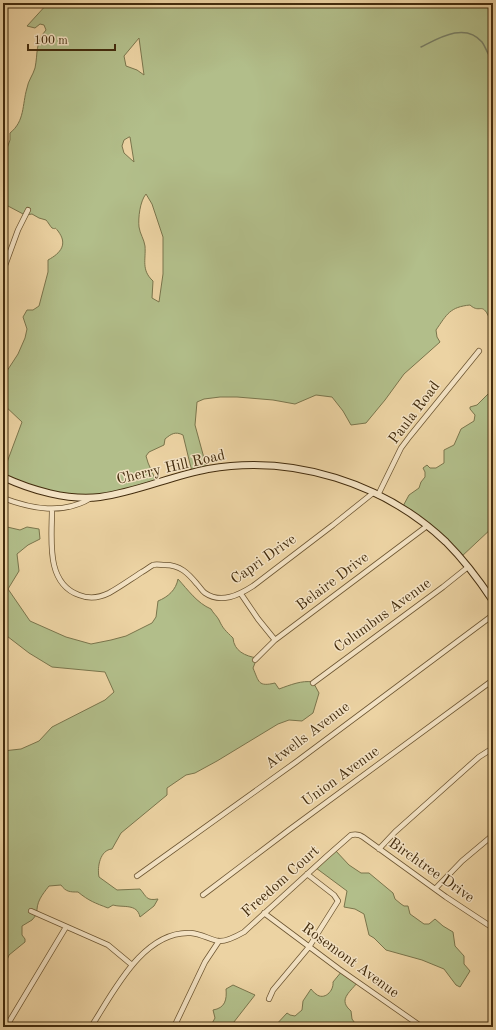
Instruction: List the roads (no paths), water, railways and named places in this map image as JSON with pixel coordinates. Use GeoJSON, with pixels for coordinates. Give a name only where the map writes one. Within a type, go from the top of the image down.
{"type":"FeatureCollection","features":[{"type":"Feature","properties":{"kind":"main road","name":"Cherry Hill Road"},"geometry":{"type":"LineString","coordinates":[[3,477],[19,485],[43,492],[62,496],[92,498],[135,489],[208,469],[242,466],[274,466],[308,471],[344,480],[375,494],[417,518],[427,526],[446,542],[468,567],[493,601]]}},
{"type":"Feature","properties":{"kind":"street"},"geometry":{"type":"LineString","coordinates":[[3,271],[18,230],[28,210]]}},
{"type":"Feature","properties":{"kind":"street","name":"Paula Road"},"geometry":{"type":"LineString","coordinates":[[375,494],[401,448],[479,351]]}},
{"type":"Feature","properties":{"kind":"street","name":"Capri Drive"},"geometry":{"type":"LineString","coordinates":[[52,509],[52,557],[60,579],[66,588],[74,593],[87,598],[100,596],[109,593],[153,565],[165,565],[177,566],[190,575],[205,592],[214,597],[226,598],[241,594],[375,494]]}},
{"type":"Feature","properties":{"kind":"street"},"geometry":{"type":"LineString","coordinates":[[3,498],[35,507],[52,509],[76,506],[92,498]]}},
{"type":"Feature","properties":{"kind":"street","name":"Belaire Drive"},"geometry":{"type":"LineString","coordinates":[[255,660],[275,640],[427,526]]}},
{"type":"Feature","properties":{"kind":"street","name":"Columbus Avenue"},"geometry":{"type":"LineString","coordinates":[[313,683],[468,567]]}},
{"type":"Feature","properties":{"kind":"street"},"geometry":{"type":"LineString","coordinates":[[241,594],[258,620],[275,640]]}},
{"type":"Feature","properties":{"kind":"street","name":"Atwells Avenue"},"geometry":{"type":"LineString","coordinates":[[138,876],[296,762],[493,615]]}},
{"type":"Feature","properties":{"kind":"street","name":"Union Avenue"},"geometry":{"type":"LineString","coordinates":[[203,895],[493,680]]}},
{"type":"Feature","properties":{"kind":"street"},"geometry":{"type":"LineString","coordinates":[[379,849],[395,832],[479,757],[493,748]]}},
{"type":"Feature","properties":{"kind":"street","name":"Birchtree Drive"},"geometry":{"type":"LineString","coordinates":[[355,834],[359,835],[493,928]]}},
{"type":"Feature","properties":{"kind":"street","name":"Freedom Court"},"geometry":{"type":"LineString","coordinates":[[219,941],[232,938],[244,932],[307,874],[355,834]]}},
{"type":"Feature","properties":{"kind":"street"},"geometry":{"type":"LineString","coordinates":[[435,889],[462,861],[493,835]]}},
{"type":"Feature","properties":{"kind":"street"},"geometry":{"type":"LineString","coordinates":[[269,999],[273,990],[309,947],[338,901],[334,895],[307,874]]}},
{"type":"Feature","properties":{"kind":"street"},"geometry":{"type":"LineString","coordinates":[[31,911],[108,945],[132,965]]}},
{"type":"Feature","properties":{"kind":"street","name":"Rosemont Avenue"},"geometry":{"type":"LineString","coordinates":[[264,913],[309,947],[422,1027]]}},
{"type":"Feature","properties":{"kind":"street"},"geometry":{"type":"LineString","coordinates":[[6,1027],[66,927]]}},
{"type":"Feature","properties":{"kind":"street"},"geometry":{"type":"LineString","coordinates":[[92,1027],[116,986],[132,965],[159,941],[170,936],[183,933],[196,934],[219,941],[205,962],[174,1027]]}},
{"type":"Feature","properties":{"kind":"waterway"},"geometry":{"type":"LineString","coordinates":[[421,47],[444,36],[460,32],[468,33],[475,36],[482,42],[489,56],[493,60]]}}]}
